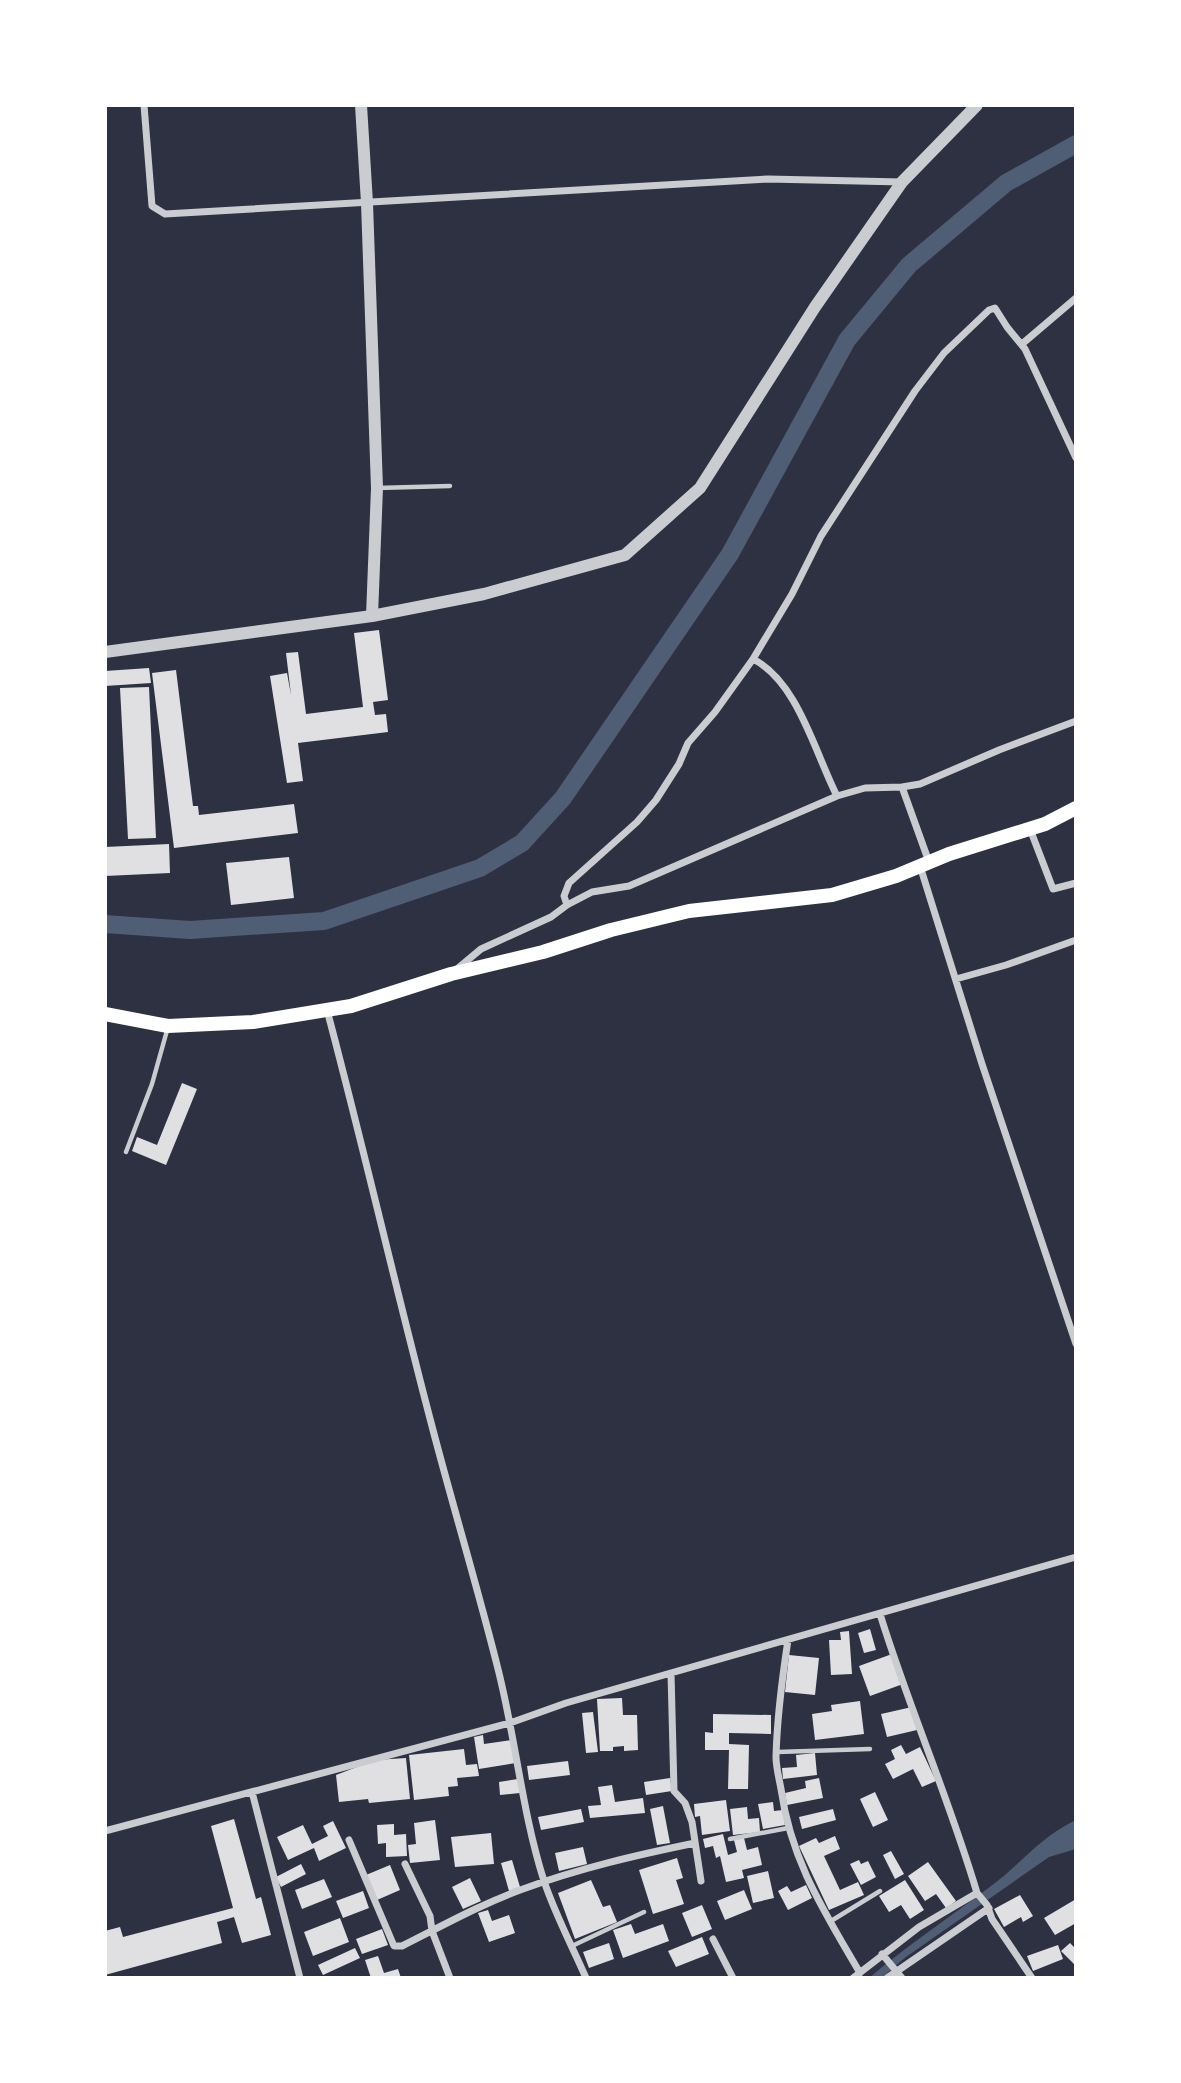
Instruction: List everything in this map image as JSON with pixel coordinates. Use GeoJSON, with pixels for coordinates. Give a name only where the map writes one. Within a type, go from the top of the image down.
{"type":"FeatureCollection","features":[{"type":"Feature","properties":{"kind":"main road"},"geometry":{"type":"LineString","coordinates":[[105,1014],[168,1026],[253,1022],[351,1006],[451,974],[543,952],[611,930],[688,911],[832,895],[896,876],[1045,824],[1073,807]]}},
{"type":"Feature","properties":{"kind":"street"},"geometry":{"type":"LineString","coordinates":[[144,105],[152,206],[165,214],[768,179],[902,181]]}},
{"type":"Feature","properties":{"kind":"street"},"geometry":{"type":"LineString","coordinates":[[361,105],[377,488],[372,616]]}},
{"type":"Feature","properties":{"kind":"street"},"geometry":{"type":"LineString","coordinates":[[105,652],[372,616],[484,594],[625,555],[700,488],[815,307],[902,181],[977,105]]}},
{"type":"Feature","properties":{"kind":"street"},"geometry":{"type":"LineString","coordinates":[[1022,344],[1076,298]]}},
{"type":"Feature","properties":{"kind":"street"},"geometry":{"type":"LineString","coordinates":[[567,905],[564,896],[569,883],[637,822],[656,800],[679,764],[688,743],[715,712],[753,659],[792,594],[821,536],[915,391],[944,353],[989,310],[995,308],[1022,344],[1076,458]]}},
{"type":"Feature","properties":{"kind":"street"},"geometry":{"type":"LineString","coordinates":[[753,659],[776,675],[785,687],[812,738],[837,796]]}},
{"type":"Feature","properties":{"kind":"street"},"geometry":{"type":"LineString","coordinates":[[451,974],[481,949],[551,917],[592,892],[629,886],[837,796],[864,788],[920,784],[1076,720]]}},
{"type":"Feature","properties":{"kind":"street"},"geometry":{"type":"LineString","coordinates":[[902,787],[956,979],[1076,1344]]}},
{"type":"Feature","properties":{"kind":"street"},"geometry":{"type":"LineString","coordinates":[[1030,829],[1053,889],[1076,883]]}},
{"type":"Feature","properties":{"kind":"street"},"geometry":{"type":"LineString","coordinates":[[956,979],[1006,965],[1076,940]]}},
{"type":"Feature","properties":{"kind":"street"},"geometry":{"type":"LineString","coordinates":[[326,1009],[433,1433],[499,1672],[516,1745],[522,1797],[544,1882],[586,1978]]}},
{"type":"Feature","properties":{"kind":"street"},"geometry":{"type":"LineString","coordinates":[[105,1831],[510,1723],[566,1703],[1076,1557]]}},
{"type":"Feature","properties":{"kind":"street"},"geometry":{"type":"LineString","coordinates":[[880,1614],[978,1893],[988,1906],[992,1919],[1032,1978]]}},
{"type":"Feature","properties":{"kind":"street"},"geometry":{"type":"LineString","coordinates":[[788,1640],[779,1705],[777,1752],[788,1828],[797,1857],[860,1973]]}},
{"type":"Feature","properties":{"kind":"street"},"geometry":{"type":"LineString","coordinates":[[671,1673],[674,1791],[685,1803],[702,1881]]}},
{"type":"Feature","properties":{"kind":"street"},"geometry":{"type":"LineString","coordinates":[[252,1792],[300,1978]]}},
{"type":"Feature","properties":{"kind":"street"},"geometry":{"type":"LineString","coordinates":[[349,1840],[394,1946],[401,1946],[474,1910],[544,1882],[610,1861],[695,1843]]}},
{"type":"Feature","properties":{"kind":"street"},"geometry":{"type":"LineString","coordinates":[[405,1864],[430,1916],[432,1931],[450,1978]]}},
{"type":"Feature","properties":{"kind":"street"},"geometry":{"type":"LineString","coordinates":[[853,1978],[919,1927],[978,1893]]}},
{"type":"Feature","properties":{"kind":"street"},"geometry":{"type":"LineString","coordinates":[[887,1978],[895,1969],[988,1906]]}},
{"type":"Feature","properties":{"kind":"street"},"geometry":{"type":"LineString","coordinates":[[713,1938],[733,1978]]}},
{"type":"Feature","properties":{"kind":"street"},"geometry":{"type":"LineString","coordinates":[[884,1956],[902,1978]]}},
{"type":"Feature","properties":{"kind":"lane"},"geometry":{"type":"LineString","coordinates":[[377,488],[450,486]]}},
{"type":"Feature","properties":{"kind":"lane"},"geometry":{"type":"LineString","coordinates":[[126,1152],[152,1084],[168,1026]]}},
{"type":"Feature","properties":{"kind":"lane"},"geometry":{"type":"LineString","coordinates":[[777,1752],[870,1749]]}},
{"type":"Feature","properties":{"kind":"lane"},"geometry":{"type":"LineString","coordinates":[[730,1839],[788,1828]]}},
{"type":"Feature","properties":{"kind":"lane"},"geometry":{"type":"LineString","coordinates":[[830,1922],[880,1891]]}},
{"type":"Feature","properties":{"kind":"lane"},"geometry":{"type":"LineString","coordinates":[[572,1946],[644,1912]]}},
{"type":"Feature","properties":{"kind":"water"},"geometry":{"type":"Polygon","coordinates":[[[1076,1820],[1076,1849],[1049,1857],[906,1957],[881,1978],[869,1978],[1002,1878],[1052,1834],[1076,1820]]]}},
{"type":"Feature","properties":{"kind":"building"},"geometry":{"type":"Polygon","coordinates":[[[379,630],[388,700],[373,702],[375,715],[386,714],[388,732],[298,743],[303,781],[287,783],[270,676],[287,673],[291,695],[286,653],[298,652],[306,714],[363,707],[354,633],[379,630]]]}},
{"type":"Feature","properties":{"kind":"building"},"geometry":{"type":"Polygon","coordinates":[[[149,668],[151,683],[105,686],[105,671],[149,668]]]}},
{"type":"Feature","properties":{"kind":"building"},"geometry":{"type":"Polygon","coordinates":[[[176,670],[193,806],[198,806],[199,815],[294,804],[298,833],[174,848],[152,673],[176,670]]]}},
{"type":"Feature","properties":{"kind":"building"},"geometry":{"type":"Polygon","coordinates":[[[149,687],[156,838],[128,839],[120,688],[149,687]]]}},
{"type":"Feature","properties":{"kind":"building"},"geometry":{"type":"Polygon","coordinates":[[[169,844],[170,873],[105,876],[105,847],[169,844]]]}},
{"type":"Feature","properties":{"kind":"building"},"geometry":{"type":"Polygon","coordinates":[[[289,857],[294,898],[231,905],[226,863],[289,857]]]}},
{"type":"Feature","properties":{"kind":"building"},"geometry":{"type":"Polygon","coordinates":[[[182,1083],[197,1089],[166,1165],[132,1151],[137,1137],[157,1145],[182,1083]]]}},
{"type":"Feature","properties":{"kind":"building"},"geometry":{"type":"Polygon","coordinates":[[[870,1629],[876,1650],[864,1653],[858,1633],[870,1629]]]}},
{"type":"Feature","properties":{"kind":"building"},"geometry":{"type":"Polygon","coordinates":[[[849,1631],[852,1674],[831,1675],[829,1640],[841,1640],[840,1632],[849,1631]]]}},
{"type":"Feature","properties":{"kind":"building"},"geometry":{"type":"Polygon","coordinates":[[[892,1654],[903,1684],[870,1696],[859,1666],[892,1654]]]}},
{"type":"Feature","properties":{"kind":"building"},"geometry":{"type":"Polygon","coordinates":[[[789,1655],[819,1658],[815,1695],[785,1692],[789,1655]]]}},
{"type":"Feature","properties":{"kind":"building"},"geometry":{"type":"Polygon","coordinates":[[[622,1698],[623,1715],[637,1715],[638,1750],[624,1751],[624,1746],[613,1747],[613,1751],[600,1751],[597,1699],[622,1698]]]}},
{"type":"Feature","properties":{"kind":"building"},"geometry":{"type":"Polygon","coordinates":[[[860,1701],[864,1734],[815,1740],[812,1714],[832,1711],[831,1705],[860,1701]]]}},
{"type":"Feature","properties":{"kind":"building"},"geometry":{"type":"Polygon","coordinates":[[[912,1707],[917,1730],[887,1737],[881,1714],[912,1707]]]}},
{"type":"Feature","properties":{"kind":"building"},"geometry":{"type":"Polygon","coordinates":[[[593,1712],[598,1752],[586,1753],[582,1713],[593,1712]]]}},
{"type":"Feature","properties":{"kind":"building"},"geometry":{"type":"Polygon","coordinates":[[[713,1714],[771,1715],[771,1734],[729,1733],[729,1744],[749,1745],[748,1789],[728,1789],[729,1750],[705,1750],[705,1732],[713,1733],[713,1714]]]}},
{"type":"Feature","properties":{"kind":"building"},"geometry":{"type":"Polygon","coordinates":[[[483,1735],[484,1744],[512,1740],[516,1763],[479,1769],[474,1737],[483,1735]]]}},
{"type":"Feature","properties":{"kind":"building"},"geometry":{"type":"Polygon","coordinates":[[[901,1745],[906,1754],[920,1747],[936,1781],[922,1787],[913,1769],[893,1779],[885,1764],[895,1759],[891,1750],[901,1745]]]}},
{"type":"Feature","properties":{"kind":"building"},"geometry":{"type":"Polygon","coordinates":[[[464,1749],[466,1765],[477,1764],[479,1776],[457,1778],[458,1786],[448,1787],[449,1796],[414,1800],[409,1755],[464,1749]]]}},
{"type":"Feature","properties":{"kind":"building"},"geometry":{"type":"Polygon","coordinates":[[[815,1753],[817,1775],[783,1779],[782,1768],[797,1767],[796,1755],[815,1753]]]}},
{"type":"Feature","properties":{"kind":"building"},"geometry":{"type":"Polygon","coordinates":[[[406,1758],[410,1799],[369,1803],[368,1799],[339,1802],[336,1775],[375,1760],[406,1758]]]}},
{"type":"Feature","properties":{"kind":"building"},"geometry":{"type":"Polygon","coordinates":[[[568,1761],[570,1775],[529,1780],[527,1766],[568,1761]]]}},
{"type":"Feature","properties":{"kind":"building"},"geometry":{"type":"Polygon","coordinates":[[[670,1778],[672,1791],[646,1795],[644,1782],[670,1778]]]}},
{"type":"Feature","properties":{"kind":"building"},"geometry":{"type":"Polygon","coordinates":[[[819,1778],[823,1798],[787,1805],[785,1793],[806,1788],[805,1781],[819,1778]]]}},
{"type":"Feature","properties":{"kind":"building"},"geometry":{"type":"Polygon","coordinates":[[[518,1779],[520,1793],[500,1795],[499,1782],[518,1779]]]}},
{"type":"Feature","properties":{"kind":"building"},"geometry":{"type":"Polygon","coordinates":[[[612,1785],[615,1802],[643,1798],[645,1813],[590,1818],[588,1806],[601,1805],[598,1787],[612,1785]]]}},
{"type":"Feature","properties":{"kind":"building"},"geometry":{"type":"Polygon","coordinates":[[[875,1792],[888,1820],[873,1827],[860,1799],[875,1792]]]}},
{"type":"Feature","properties":{"kind":"building"},"geometry":{"type":"Polygon","coordinates":[[[726,1800],[730,1831],[702,1835],[700,1816],[695,1817],[694,1804],[726,1800]]]}},
{"type":"Feature","properties":{"kind":"building"},"geometry":{"type":"Polygon","coordinates":[[[773,1802],[774,1811],[783,1810],[785,1825],[763,1829],[758,1804],[773,1802]]]}},
{"type":"Feature","properties":{"kind":"building"},"geometry":{"type":"Polygon","coordinates":[[[663,1806],[670,1843],[657,1845],[650,1809],[663,1806]]]}},
{"type":"Feature","properties":{"kind":"building"},"geometry":{"type":"Polygon","coordinates":[[[747,1807],[748,1819],[759,1818],[760,1832],[733,1835],[730,1809],[747,1807]]]}},
{"type":"Feature","properties":{"kind":"building"},"geometry":{"type":"Polygon","coordinates":[[[581,1809],[584,1822],[541,1830],[538,1817],[581,1809]]]}},
{"type":"Feature","properties":{"kind":"building"},"geometry":{"type":"Polygon","coordinates":[[[833,1809],[836,1820],[802,1829],[799,1817],[833,1809]]]}},
{"type":"Feature","properties":{"kind":"building"},"geometry":{"type":"Polygon","coordinates":[[[234,1819],[256,1899],[261,1897],[271,1935],[242,1943],[234,1917],[217,1922],[222,1943],[105,1975],[105,1931],[120,1927],[123,1937],[233,1908],[211,1826],[234,1819]]]}},
{"type":"Feature","properties":{"kind":"building"},"geometry":{"type":"Polygon","coordinates":[[[435,1820],[440,1860],[410,1863],[408,1845],[416,1844],[414,1823],[435,1820]]]}},
{"type":"Feature","properties":{"kind":"building"},"geometry":{"type":"Polygon","coordinates":[[[333,1821],[346,1848],[319,1861],[314,1848],[288,1860],[277,1837],[303,1825],[312,1844],[328,1836],[323,1826],[333,1821]]]}},
{"type":"Feature","properties":{"kind":"building"},"geometry":{"type":"Polygon","coordinates":[[[394,1824],[394,1835],[406,1834],[407,1856],[386,1857],[386,1843],[378,1844],[377,1825],[394,1824]]]}},
{"type":"Feature","properties":{"kind":"building"},"geometry":{"type":"Polygon","coordinates":[[[491,1833],[494,1864],[455,1867],[451,1837],[491,1833]]]}},
{"type":"Feature","properties":{"kind":"building"},"geometry":{"type":"Polygon","coordinates":[[[723,1834],[728,1855],[737,1852],[734,1840],[744,1838],[747,1850],[758,1847],[762,1865],[742,1870],[744,1878],[726,1882],[720,1856],[716,1858],[713,1846],[705,1848],[703,1839],[723,1834]]]}},
{"type":"Feature","properties":{"kind":"building"},"geometry":{"type":"Polygon","coordinates":[[[835,1836],[840,1849],[824,1856],[840,1890],[858,1882],[864,1895],[829,1910],[799,1846],[816,1838],[819,1843],[835,1836]]]}},
{"type":"Feature","properties":{"kind":"building"},"geometry":{"type":"Polygon","coordinates":[[[583,1847],[587,1864],[559,1871],[555,1853],[583,1847]]]}},
{"type":"Feature","properties":{"kind":"building"},"geometry":{"type":"Polygon","coordinates":[[[891,1851],[904,1874],[895,1879],[883,1855],[891,1851]]]}},
{"type":"Feature","properties":{"kind":"building"},"geometry":{"type":"Polygon","coordinates":[[[677,1858],[683,1878],[676,1880],[684,1904],[653,1914],[639,1870],[677,1858]]]}},
{"type":"Feature","properties":{"kind":"building"},"geometry":{"type":"Polygon","coordinates":[[[512,1860],[520,1887],[509,1891],[501,1863],[512,1860]]]}},
{"type":"Feature","properties":{"kind":"building"},"geometry":{"type":"Polygon","coordinates":[[[859,1860],[861,1864],[868,1861],[876,1877],[861,1885],[850,1864],[859,1860]]]}},
{"type":"Feature","properties":{"kind":"building"},"geometry":{"type":"Polygon","coordinates":[[[928,1862],[956,1901],[946,1908],[936,1894],[925,1901],[908,1876],[928,1862]]]}},
{"type":"Feature","properties":{"kind":"building"},"geometry":{"type":"Polygon","coordinates":[[[301,1864],[306,1874],[281,1887],[276,1877],[301,1864]]]}},
{"type":"Feature","properties":{"kind":"building"},"geometry":{"type":"Polygon","coordinates":[[[390,1865],[400,1890],[377,1900],[366,1875],[390,1865]]]}},
{"type":"Feature","properties":{"kind":"building"},"geometry":{"type":"Polygon","coordinates":[[[768,1871],[774,1898],[753,1903],[747,1876],[768,1871]]]}},
{"type":"Feature","properties":{"kind":"building"},"geometry":{"type":"Polygon","coordinates":[[[470,1878],[481,1901],[463,1909],[452,1887],[470,1878]]]}},
{"type":"Feature","properties":{"kind":"building"},"geometry":{"type":"Polygon","coordinates":[[[324,1879],[332,1897],[302,1909],[295,1890],[324,1879]]]}},
{"type":"Feature","properties":{"kind":"building"},"geometry":{"type":"Polygon","coordinates":[[[591,1880],[603,1907],[610,1905],[617,1922],[575,1939],[558,1893],[591,1880]]]}},
{"type":"Feature","properties":{"kind":"building"},"geometry":{"type":"Polygon","coordinates":[[[905,1880],[924,1910],[910,1919],[901,1905],[889,1912],[879,1896],[905,1880]]]}},
{"type":"Feature","properties":{"kind":"building"},"geometry":{"type":"Polygon","coordinates":[[[806,1885],[812,1898],[788,1910],[778,1891],[787,1886],[791,1892],[806,1885]]]}},
{"type":"Feature","properties":{"kind":"building"},"geometry":{"type":"Polygon","coordinates":[[[744,1890],[752,1909],[725,1920],[717,1901],[744,1890]]]}},
{"type":"Feature","properties":{"kind":"building"},"geometry":{"type":"Polygon","coordinates":[[[363,1891],[369,1908],[343,1918],[336,1901],[363,1891]]]}},
{"type":"Feature","properties":{"kind":"building"},"geometry":{"type":"Polygon","coordinates":[[[1020,1895],[1033,1916],[1023,1922],[1021,1917],[1004,1927],[994,1909],[1020,1895]]]}},
{"type":"Feature","properties":{"kind":"building"},"geometry":{"type":"Polygon","coordinates":[[[1076,1899],[1076,1923],[1055,1935],[1044,1918],[1076,1899]]]}},
{"type":"Feature","properties":{"kind":"building"},"geometry":{"type":"Polygon","coordinates":[[[702,1905],[712,1929],[692,1937],[682,1913],[702,1905]]]}},
{"type":"Feature","properties":{"kind":"building"},"geometry":{"type":"Polygon","coordinates":[[[488,1910],[492,1921],[509,1915],[515,1933],[489,1942],[478,1913],[488,1910]]]}},
{"type":"Feature","properties":{"kind":"building"},"geometry":{"type":"Polygon","coordinates":[[[340,1918],[349,1942],[313,1956],[304,1932],[340,1918]]]}},
{"type":"Feature","properties":{"kind":"building"},"geometry":{"type":"Polygon","coordinates":[[[631,1924],[635,1934],[663,1924],[669,1941],[623,1958],[613,1930],[631,1924]]]}},
{"type":"Feature","properties":{"kind":"building"},"geometry":{"type":"Polygon","coordinates":[[[382,1929],[388,1945],[362,1954],[356,1939],[382,1929]]]}},
{"type":"Feature","properties":{"kind":"building"},"geometry":{"type":"Polygon","coordinates":[[[702,1937],[709,1954],[676,1967],[668,1951],[702,1937]]]}},
{"type":"Feature","properties":{"kind":"building"},"geometry":{"type":"Polygon","coordinates":[[[609,1943],[614,1959],[589,1968],[583,1952],[609,1943]]]}},
{"type":"Feature","properties":{"kind":"building"},"geometry":{"type":"Polygon","coordinates":[[[1070,1943],[1076,1949],[1076,1966],[1061,1951],[1070,1943]]]}},
{"type":"Feature","properties":{"kind":"building"},"geometry":{"type":"Polygon","coordinates":[[[1058,1945],[1063,1959],[1033,1971],[1027,1956],[1058,1945]]]}},
{"type":"Feature","properties":{"kind":"building"},"geometry":{"type":"Polygon","coordinates":[[[355,1948],[360,1958],[323,1975],[318,1965],[355,1948]]]}},
{"type":"Feature","properties":{"kind":"building"},"geometry":{"type":"Polygon","coordinates":[[[378,1956],[384,1973],[398,1969],[401,1978],[371,1978],[365,1960],[378,1956]]]}},
{"type":"Feature","properties":{"kind":"waterway"},"geometry":{"type":"LineString","coordinates":[[105,924],[190,930],[324,921],[480,868],[522,843],[563,798],[730,554],[847,340],[909,265],[1006,183],[1076,144]]}}]}
